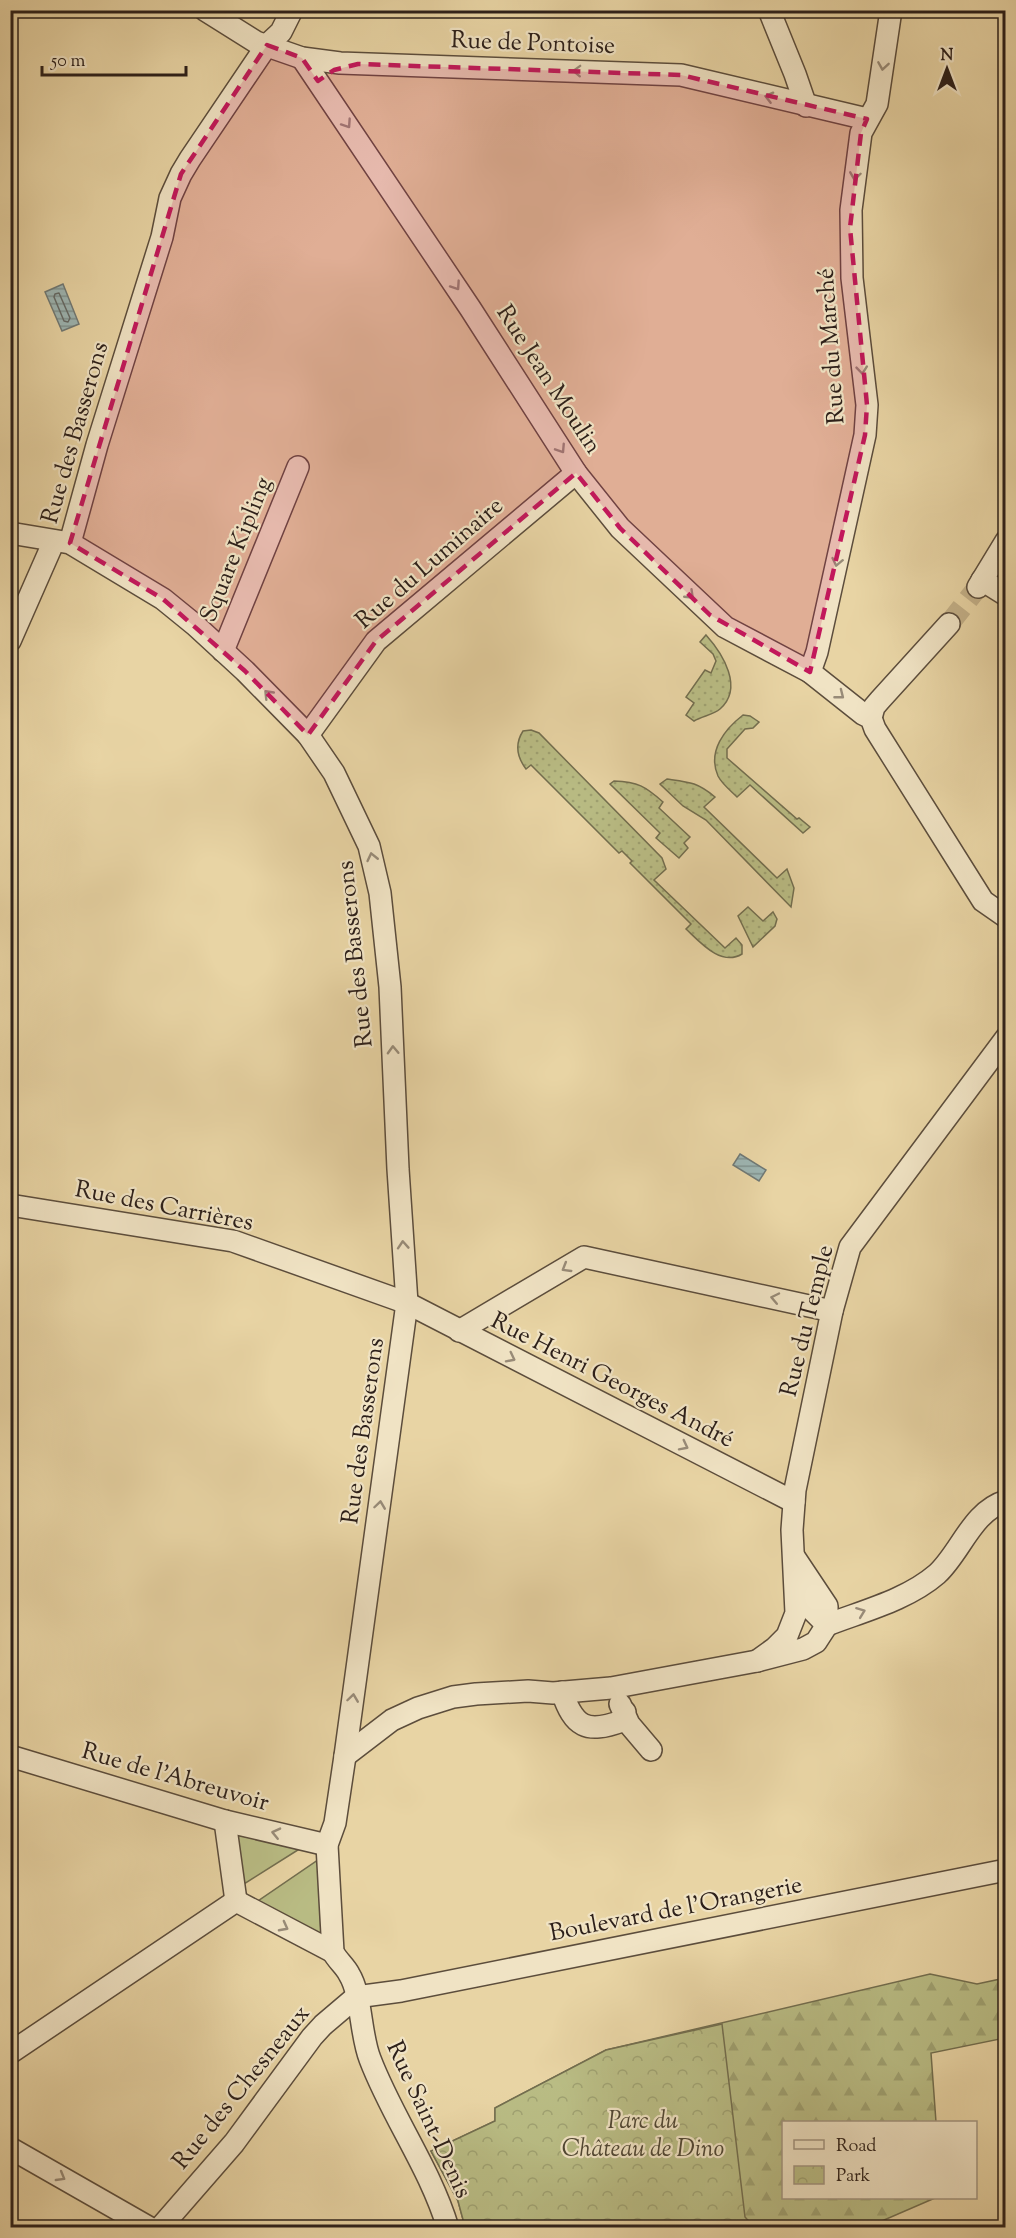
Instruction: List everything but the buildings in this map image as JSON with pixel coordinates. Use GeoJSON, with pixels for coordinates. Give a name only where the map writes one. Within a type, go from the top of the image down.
{"type":"FeatureCollection","features":[{"type":"Feature","properties":{"kind":"street","name":"Rue de Pontoise"},"geometry":{"type":"LineString","coordinates":[[205,10],[256,42],[302,58],[358,64],[681,75],[867,119]]}},
{"type":"Feature","properties":{"kind":"street","name":"Rue des Basserons"},"geometry":{"type":"LineString","coordinates":[[292,10],[281,32],[267,45],[181,174],[170,198],[159,247],[97,445],[62,542],[163,599],[223,651],[308,735],[334,773],[369,846],[380,893],[390,987],[407,1303],[345,1756],[335,1823],[327,1845]]}},
{"type":"Feature","properties":{"kind":"street"},"geometry":{"type":"LineString","coordinates":[[769,10],[806,106]]}},
{"type":"Feature","properties":{"kind":"street","name":"Rue du Marché"},"geometry":{"type":"LineString","coordinates":[[810,672],[817,652],[865,435],[867,405],[863,309],[852,278],[850,210],[861,133],[877,104],[891,10]]}},
{"type":"Feature","properties":{"kind":"street","name":"Rue Jean Moulin"},"geometry":{"type":"LineString","coordinates":[[302,58],[470,308],[576,473],[620,528],[725,627],[810,672],[871,718]]}},
{"type":"Feature","properties":{"kind":"street"},"geometry":{"type":"LineString","coordinates":[[327,94],[327,75],[334,70],[358,64]]}},
{"type":"Feature","properties":{"kind":"street","name":"Square Kipling"},"geometry":{"type":"LineString","coordinates":[[223,651],[298,467]]}},
{"type":"Feature","properties":{"kind":"street","name":"Rue du Luminaire"},"geometry":{"type":"LineString","coordinates":[[308,735],[376,641],[576,473]]}},
{"type":"Feature","properties":{"kind":"street"},"geometry":{"type":"LineString","coordinates":[[10,532],[62,542],[10,641]]}},
{"type":"Feature","properties":{"kind":"street"},"geometry":{"type":"LineString","coordinates":[[1005,541],[980,584],[1005,595]]}},
{"type":"Feature","properties":{"kind":"street"},"geometry":{"type":"LineString","coordinates":[[949,624],[874,707],[871,718],[875,729],[983,901],[1005,918]]}},
{"type":"Feature","properties":{"kind":"street","name":"Rue du Temple"},"geometry":{"type":"LineString","coordinates":[[757,1661],[787,1636],[796,1613],[792,1530],[794,1502],[832,1311],[850,1247],[1005,1038]]}},
{"type":"Feature","properties":{"kind":"street","name":"Rue des Carrières"},"geometry":{"type":"LineString","coordinates":[[10,1205],[232,1241],[407,1303]]}},
{"type":"Feature","properties":{"kind":"street"},"geometry":{"type":"LineString","coordinates":[[459,1331],[584,1257],[832,1311]]}},
{"type":"Feature","properties":{"kind":"street","name":"Rue Henri Georges André"},"geometry":{"type":"LineString","coordinates":[[407,1303],[794,1502]]}},
{"type":"Feature","properties":{"kind":"street"},"geometry":{"type":"LineString","coordinates":[[796,1594],[827,1625],[911,1592],[937,1574],[987,1509],[1005,1501]]}},
{"type":"Feature","properties":{"kind":"street","name":"Rue du Temple"},"geometry":{"type":"LineString","coordinates":[[345,1756],[392,1720],[418,1708],[444,1700],[476,1694],[562,1692],[611,1688],[757,1661],[803,1650],[816,1642],[827,1625],[827,1606],[795,1557]]}},
{"type":"Feature","properties":{"kind":"street"},"geometry":{"type":"LineString","coordinates":[[611,1688],[625,1712],[629,1725],[651,1750]]}},
{"type":"Feature","properties":{"kind":"street"},"geometry":{"type":"LineString","coordinates":[[562,1692],[575,1721],[586,1726],[607,1726],[622,1721],[625,1712]]}},
{"type":"Feature","properties":{"kind":"street","name":"Rue de l'Abreuvoir"},"geometry":{"type":"LineString","coordinates":[[10,1756],[225,1821],[327,1845]]}},
{"type":"Feature","properties":{"kind":"street"},"geometry":{"type":"LineString","coordinates":[[225,1821],[236,1901]]}},
{"type":"Feature","properties":{"kind":"street"},"geometry":{"type":"LineString","coordinates":[[327,1845],[333,1952],[349,1973],[356,1997]]}},
{"type":"Feature","properties":{"kind":"street","name":"Boulevard de l'Orangerie"},"geometry":{"type":"LineString","coordinates":[[356,1997],[401,1991],[1005,1870]]}},
{"type":"Feature","properties":{"kind":"street"},"geometry":{"type":"LineString","coordinates":[[236,1901],[333,1952]]}},
{"type":"Feature","properties":{"kind":"street"},"geometry":{"type":"LineString","coordinates":[[10,2053],[236,1901]]}},
{"type":"Feature","properties":{"kind":"street","name":"Rue des Chesneaux"},"geometry":{"type":"LineString","coordinates":[[160,2228],[234,2143],[322,2025],[356,1997]]}},
{"type":"Feature","properties":{"kind":"street","name":"Rue Saint-Denis"},"geometry":{"type":"LineString","coordinates":[[356,1997],[370,2061],[431,2182],[447,2228]]}},
{"type":"Feature","properties":{"kind":"street"},"geometry":{"type":"LineString","coordinates":[[10,2148],[150,2228]]}},
{"type":"Feature","properties":{"kind":"highlighted area"},"geometry":{"type":"Polygon","coordinates":[[[267,45],[302,58],[318,81],[334,70],[358,64],[681,75],[867,119],[861,133],[850,228],[867,405],[865,435],[810,672],[710,615],[620,528],[576,473],[376,641],[308,735],[245,671],[163,599],[70,543],[181,174],[267,45]]]}},
{"type":"Feature","properties":{"kind":"green space"},"geometry":{"type":"Polygon","coordinates":[[[706,635],[724,661],[731,681],[730,691],[727,701],[720,709],[694,721],[686,715],[694,703],[686,697],[705,670],[711,673],[716,661],[713,654],[700,642],[706,635]]]}},
{"type":"Feature","properties":{"kind":"green space"},"geometry":{"type":"Polygon","coordinates":[[[743,715],[750,716],[759,722],[753,728],[745,729],[727,749],[727,758],[797,819],[799,818],[810,827],[803,833],[750,785],[737,797],[718,776],[715,767],[716,749],[724,734],[743,715]]]}},
{"type":"Feature","properties":{"kind":"green space"},"geometry":{"type":"Polygon","coordinates":[[[531,730],[539,733],[662,858],[666,869],[654,880],[725,948],[736,938],[742,945],[742,954],[726,957],[704,946],[686,929],[691,924],[630,863],[632,861],[622,851],[619,853],[531,765],[526,769],[520,760],[518,741],[523,731],[531,730]]]}},
{"type":"Feature","properties":{"kind":"green space"},"geometry":{"type":"Polygon","coordinates":[[[667,779],[692,784],[709,792],[715,797],[704,807],[777,878],[787,869],[794,888],[791,907],[706,820],[683,806],[660,784],[667,779]]]}},
{"type":"Feature","properties":{"kind":"green space"},"geometry":{"type":"Polygon","coordinates":[[[614,781],[641,786],[663,802],[659,808],[690,837],[684,843],[688,848],[679,858],[656,838],[660,833],[610,784],[614,781]]]}},
{"type":"Feature","properties":{"kind":"green space"},"geometry":{"type":"Polygon","coordinates":[[[748,907],[763,921],[773,912],[777,919],[775,926],[753,947],[738,916],[748,907]]]}},
{"type":"Feature","properties":{"kind":"green space"},"geometry":{"type":"Polygon","coordinates":[[[237,1835],[301,1848],[244,1884],[237,1835]]]}},
{"type":"Feature","properties":{"kind":"green space"},"geometry":{"type":"Polygon","coordinates":[[[318,1860],[321,1934],[258,1901],[318,1860]]]}},
{"type":"Feature","properties":{"kind":"green space"},"geometry":{"type":"Polygon","coordinates":[[[930,1974],[977,1984],[1005,1978],[1005,2038],[931,2053],[936,2121],[782,2121],[782,2199],[933,2199],[868,2227],[465,2227],[458,2201],[431,2151],[495,2121],[495,2108],[606,2050],[930,1974]]]}},
{"type":"Feature","properties":{"kind":"green space","name":"Parc du Château de Dino"},"geometry":{"type":"Polygon","coordinates":[[[722,2024],[745,2217],[754,2227],[465,2227],[458,2201],[431,2151],[495,2121],[495,2108],[606,2050],[722,2024]]]}},
{"type":"Feature","properties":{"kind":"water"},"geometry":{"type":"Polygon","coordinates":[[[63,284],[79,324],[62,331],[45,292],[63,284]]]}},
{"type":"Feature","properties":{"kind":"water"},"geometry":{"type":"Polygon","coordinates":[[[740,1154],[766,1170],[759,1181],[733,1165],[740,1154]]]}},
{"type":"Feature","properties":{"kind":"tunnel"},"geometry":{"type":"LineString","coordinates":[[949,624],[978,587]]}}]}
